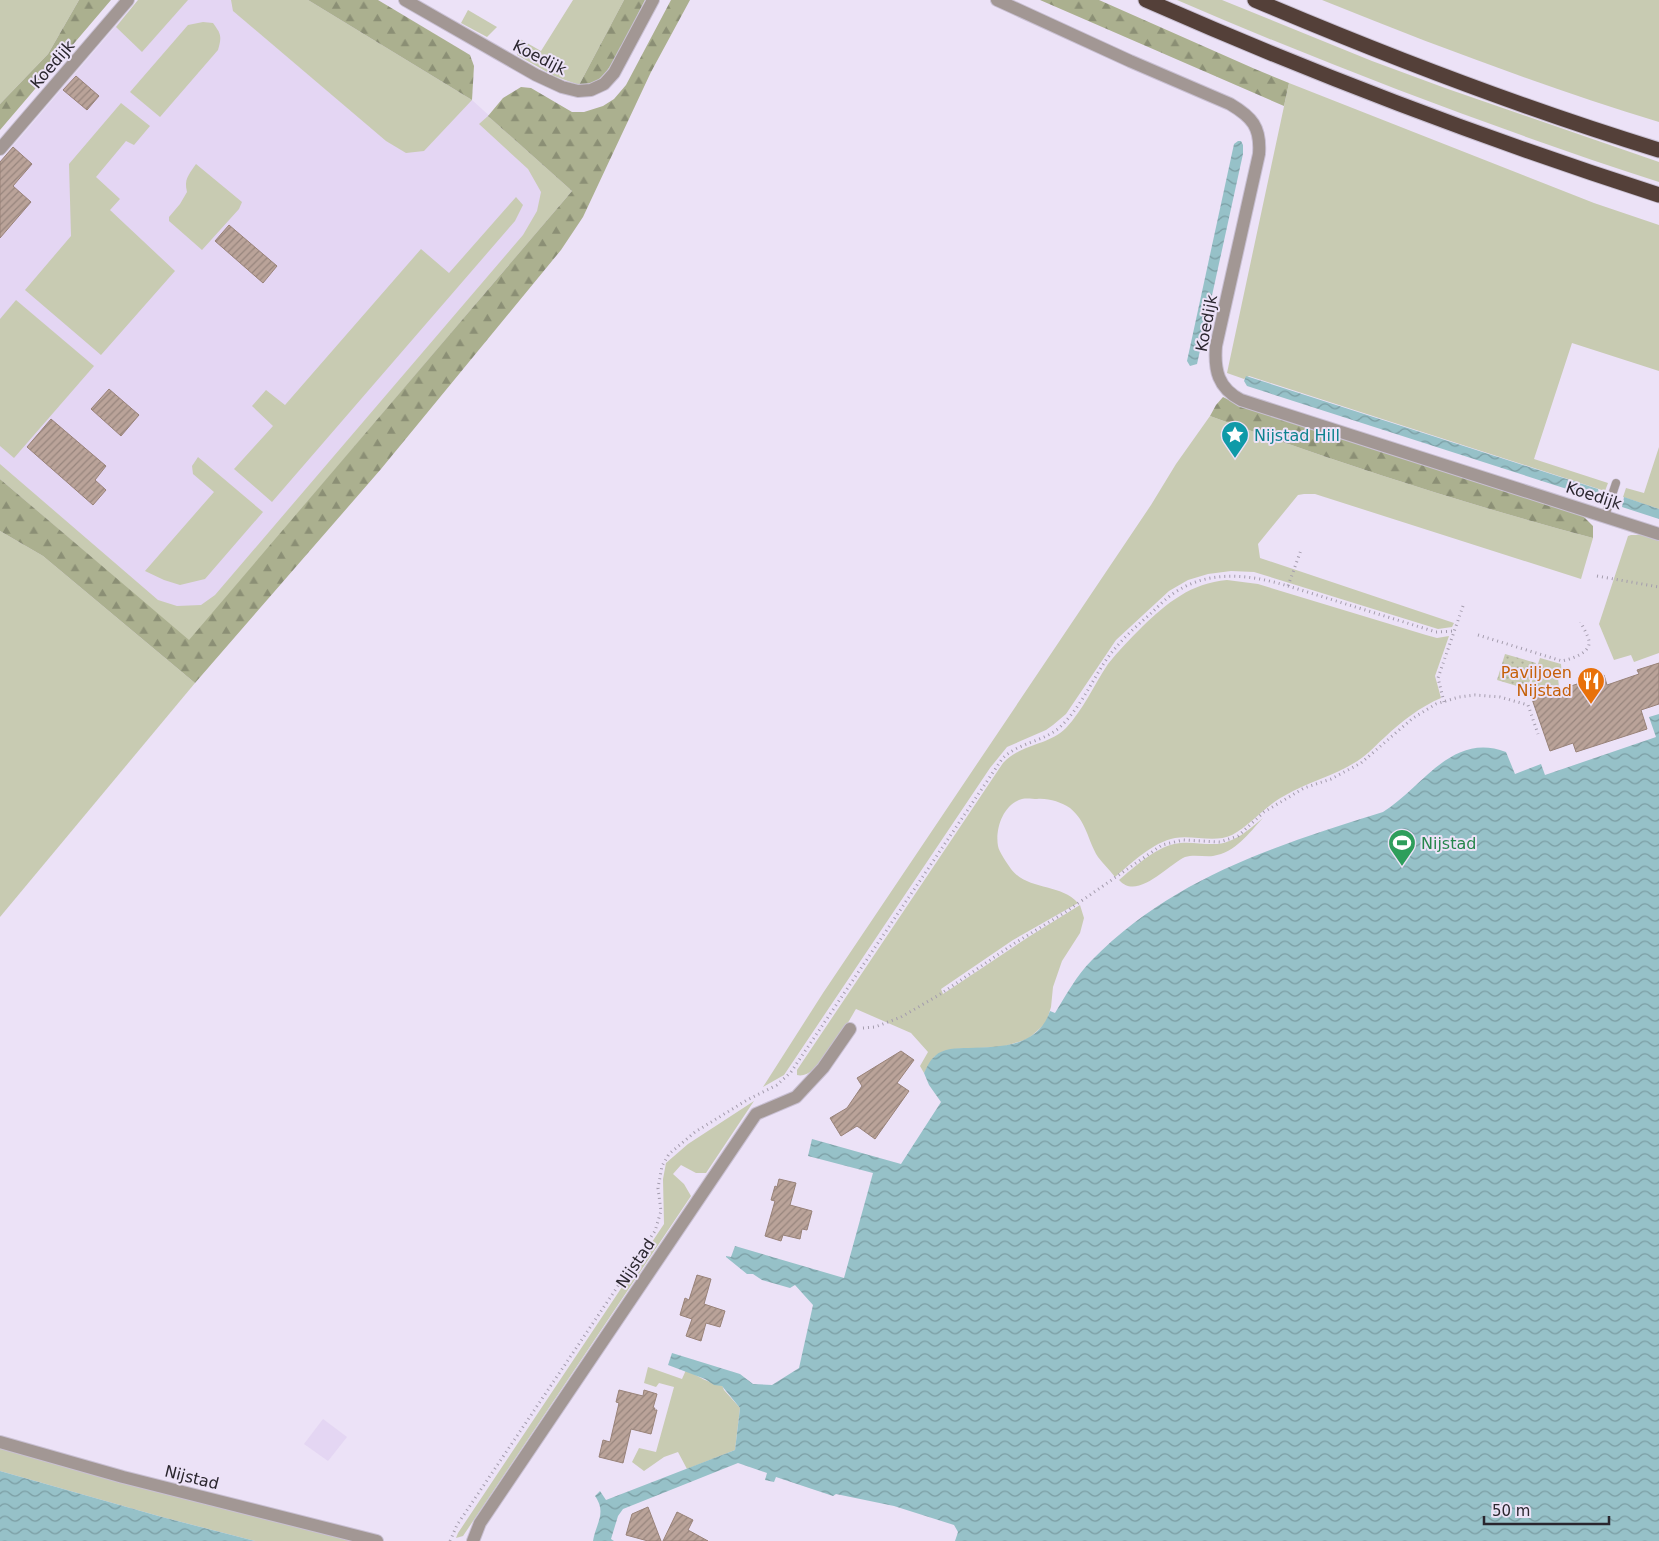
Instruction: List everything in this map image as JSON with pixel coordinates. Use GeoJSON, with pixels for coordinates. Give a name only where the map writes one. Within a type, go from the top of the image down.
{"type":"FeatureCollection","features":[{"type":"Feature","properties":{"kind":"highway"},"geometry":{"type":"LineString","coordinates":[[1146,0],[1258,49],[1368,92],[1580,169],[1659,195]]}},
{"type":"Feature","properties":{"kind":"highway"},"geometry":{"type":"LineString","coordinates":[[1255,0],[1330,32],[1505,98],[1659,150]]}},
{"type":"Feature","properties":{"kind":"street","name":"Koedijk"},"geometry":{"type":"LineString","coordinates":[[0,149],[128,0]]}},
{"type":"Feature","properties":{"kind":"street","name":"Koedijk"},"geometry":{"type":"LineString","coordinates":[[406,0],[536,74],[562,87],[578,91],[591,90],[604,84],[614,73],[654,0]]}},
{"type":"Feature","properties":{"kind":"street","name":"Koedijk"},"geometry":{"type":"LineString","coordinates":[[997,0],[1230,104],[1254,124],[1259,137],[1259,154],[1216,352],[1215,367],[1224,387],[1233,396],[1659,534]]}},
{"type":"Feature","properties":{"kind":"street","name":"Nijstad"},"geometry":{"type":"LineString","coordinates":[[473,1541],[480,1523],[756,1114],[796,1097],[823,1068],[850,1029]]}},
{"type":"Feature","properties":{"kind":"street","name":"Nijstad"},"geometry":{"type":"LineString","coordinates":[[0,1442],[123,1476],[376,1541]]}},
{"type":"Feature","properties":{"kind":"lane"},"geometry":{"type":"LineString","coordinates":[[1606,516],[1616,483]]}},
{"type":"Feature","properties":{"kind":"path"},"geometry":{"type":"LineString","coordinates":[[1288,586],[1301,550]]}},
{"type":"Feature","properties":{"kind":"path"},"geometry":{"type":"LineString","coordinates":[[450,1541],[457,1525],[654,1231],[661,1211],[658,1188],[662,1166],[669,1154],[695,1132],[746,1100],[777,1085],[791,1072],[1002,759],[1010,751],[1059,728],[1074,710],[1118,645],[1131,631],[1171,595],[1185,587],[1205,579],[1246,576],[1288,586],[1436,632],[1454,631]]}},
{"type":"Feature","properties":{"kind":"path"},"geometry":{"type":"LineString","coordinates":[[1597,576],[1659,587]]}},
{"type":"Feature","properties":{"kind":"path"},"geometry":{"type":"LineString","coordinates":[[1444,702],[1438,678],[1464,604]]}},
{"type":"Feature","properties":{"kind":"path"},"geometry":{"type":"LineString","coordinates":[[1478,635],[1562,661],[1577,657],[1588,646],[1589,642],[1581,622]]}},
{"type":"Feature","properties":{"kind":"path"},"geometry":{"type":"LineString","coordinates":[[850,1029],[875,1027],[901,1017],[939,995],[1015,943],[1064,913],[1162,845],[1183,840],[1220,842],[1238,836],[1264,812],[1304,788],[1331,779],[1361,763],[1413,718],[1436,704],[1475,695],[1500,697],[1528,705],[1538,734]]}},
{"type":"Feature","properties":{"kind":"shaded area"},"geometry":{"type":"Polygon","coordinates":[[[0,0],[79,0],[48,54],[0,104],[0,0]]]}},
{"type":"Feature","properties":{"kind":"shaded area"},"geometry":{"type":"Polygon","coordinates":[[[138,0],[308,0],[472,100],[572,191],[189,641],[0,479],[0,161],[138,0]]]}},
{"type":"Feature","properties":{"kind":"shaded area"},"geometry":{"type":"Polygon","coordinates":[[[138,0],[188,0],[142,52],[116,27],[138,0]]]}},
{"type":"Feature","properties":{"kind":"shaded area"},"geometry":{"type":"Polygon","coordinates":[[[231,0],[308,0],[472,100],[424,151],[406,153],[386,141],[233,11],[231,0]]]}},
{"type":"Feature","properties":{"kind":"shaded area"},"geometry":{"type":"Polygon","coordinates":[[[573,0],[624,0],[579,85],[554,76],[517,55],[520,39],[541,51],[573,0]]]}},
{"type":"Feature","properties":{"kind":"shaded area"},"geometry":{"type":"Polygon","coordinates":[[[1177,0],[1222,0],[1372,61],[1659,162],[1659,182],[1537,141],[1416,97],[1296,50],[1177,0]]]}},
{"type":"Feature","properties":{"kind":"shaded area"},"geometry":{"type":"Polygon","coordinates":[[[1322,0],[1659,0],[1659,122],[1489,65],[1322,0]]]}},
{"type":"Feature","properties":{"kind":"shaded area"},"geometry":{"type":"Polygon","coordinates":[[[468,10],[497,27],[487,37],[461,23],[468,10]]]}},
{"type":"Feature","properties":{"kind":"shaded area"},"geometry":{"type":"Polygon","coordinates":[[[203,22],[213,23],[218,30],[220,38],[218,50],[160,117],[130,92],[188,25],[203,22]]]}},
{"type":"Feature","properties":{"kind":"shaded area"},"geometry":{"type":"Polygon","coordinates":[[[1289,83],[1594,203],[1659,225],[1659,371],[1572,343],[1534,459],[1608,483],[1605,491],[1249,376],[1244,379],[1227,373],[1289,83]]]}},
{"type":"Feature","properties":{"kind":"shaded area"},"geometry":{"type":"Polygon","coordinates":[[[121,103],[150,126],[134,145],[126,141],[96,177],[120,199],[110,210],[175,271],[101,355],[25,290],[71,236],[69,164],[121,103]]]}},
{"type":"Feature","properties":{"kind":"shaded area"},"geometry":{"type":"Polygon","coordinates":[[[488,116],[572,191],[189,641],[0,479],[0,464],[158,600],[177,606],[201,605],[215,595],[523,235],[537,211],[541,192],[528,169],[479,124],[488,116]]]}},
{"type":"Feature","properties":{"kind":"shaded area"},"geometry":{"type":"Polygon","coordinates":[[[196,164],[242,202],[239,209],[202,250],[169,221],[169,217],[187,192],[186,181],[196,164]]]}},
{"type":"Feature","properties":{"kind":"shaded area"},"geometry":{"type":"Polygon","coordinates":[[[516,197],[523,205],[515,221],[272,502],[234,469],[273,426],[252,406],[266,390],[285,405],[421,249],[449,273],[516,197]]]}},
{"type":"Feature","properties":{"kind":"shaded area"},"geometry":{"type":"Polygon","coordinates":[[[16,300],[94,366],[14,458],[0,446],[0,319],[16,300]]]}},
{"type":"Feature","properties":{"kind":"shaded area"},"geometry":{"type":"Polygon","coordinates":[[[1210,416],[1400,482],[1593,538],[1581,579],[1315,494],[1298,495],[1258,544],[1260,558],[1454,623],[1452,627],[1438,629],[1254,572],[1231,571],[1208,574],[1188,580],[1169,591],[1116,640],[1066,714],[1046,730],[1007,747],[990,768],[784,1075],[763,1087],[823,993],[1210,416]]]}},
{"type":"Feature","properties":{"kind":"shaded area"},"geometry":{"type":"Polygon","coordinates":[[[1659,447],[1659,509],[1623,497],[1626,488],[1644,493],[1659,447]]]}},
{"type":"Feature","properties":{"kind":"shaded area"},"geometry":{"type":"Polygon","coordinates":[[[198,457],[263,512],[205,579],[180,585],[145,571],[214,492],[193,474],[192,466],[198,457]]]}},
{"type":"Feature","properties":{"kind":"shaded area"},"geometry":{"type":"Polygon","coordinates":[[[0,531],[43,556],[195,683],[0,917],[0,531]]]}},
{"type":"Feature","properties":{"kind":"shaded area"},"geometry":{"type":"Polygon","coordinates":[[[1641,535],[1659,540],[1659,653],[1634,662],[1631,655],[1614,660],[1599,624],[1628,536],[1641,535]]]}},
{"type":"Feature","properties":{"kind":"shaded area"},"geometry":{"type":"Polygon","coordinates":[[[1227,580],[1258,584],[1437,638],[1449,636],[1435,676],[1441,698],[1412,715],[1354,763],[1284,796],[1232,835],[1211,839],[1182,837],[1167,840],[1143,854],[1115,877],[1098,857],[1080,819],[1070,808],[1059,802],[1046,799],[1024,799],[1015,802],[1005,812],[999,825],[997,839],[1003,858],[1018,876],[1026,881],[1062,892],[1078,903],[1013,940],[941,989],[943,994],[1080,905],[1084,918],[1080,933],[1062,961],[1053,987],[1051,1007],[1046,1023],[1028,1039],[1002,1047],[954,1049],[942,1052],[934,1057],[924,1073],[920,1066],[928,1052],[911,1033],[856,1009],[831,1050],[822,1061],[805,1075],[797,1075],[797,1070],[1003,763],[1010,756],[1059,734],[1066,728],[1078,713],[1112,659],[1124,645],[1170,602],[1202,585],[1227,580]]]}},
{"type":"Feature","properties":{"kind":"shaded area"},"geometry":{"type":"Polygon","coordinates":[[[1505,654],[1536,663],[1527,689],[1497,680],[1505,654]]]}},
{"type":"Feature","properties":{"kind":"shaded area"},"geometry":{"type":"Polygon","coordinates":[[[1540,658],[1561,664],[1562,676],[1558,678],[1559,687],[1539,695],[1529,690],[1540,658]]]}},
{"type":"Feature","properties":{"kind":"shaded area"},"geometry":{"type":"Polygon","coordinates":[[[1263,818],[1241,842],[1228,851],[1213,856],[1185,857],[1143,884],[1135,886],[1126,885],[1119,880],[1145,859],[1167,846],[1184,843],[1220,844],[1227,842],[1246,832],[1263,818]]]}},
{"type":"Feature","properties":{"kind":"shaded area"},"geometry":{"type":"Polygon","coordinates":[[[754,1101],[706,1173],[696,1173],[681,1165],[673,1174],[684,1184],[691,1196],[463,1536],[456,1538],[664,1224],[663,1179],[666,1163],[688,1144],[754,1101]]]}},
{"type":"Feature","properties":{"kind":"shaded area"},"geometry":{"type":"Polygon","coordinates":[[[648,1367],[682,1379],[686,1370],[709,1382],[722,1385],[724,1390],[740,1408],[735,1450],[687,1469],[678,1452],[664,1457],[644,1471],[632,1462],[639,1448],[656,1452],[674,1387],[659,1383],[656,1387],[644,1383],[648,1367]]]}},
{"type":"Feature","properties":{"kind":"shaded area"},"geometry":{"type":"Polygon","coordinates":[[[323,1419],[347,1437],[328,1461],[304,1444],[323,1419]]]}},
{"type":"Feature","properties":{"kind":"shaded area"},"geometry":{"type":"Polygon","coordinates":[[[0,1447],[356,1541],[255,1541],[162,1517],[0,1471],[0,1447]]]}},
{"type":"Feature","properties":{"kind":"green space"},"geometry":{"type":"Polygon","coordinates":[[[79,0],[111,0],[0,130],[0,104],[48,54],[79,0]]]}},
{"type":"Feature","properties":{"kind":"green space"},"geometry":{"type":"Polygon","coordinates":[[[308,0],[378,0],[470,55],[474,66],[472,100],[308,0]]]}},
{"type":"Feature","properties":{"kind":"green space"},"geometry":{"type":"Polygon","coordinates":[[[624,0],[645,0],[611,66],[598,80],[579,85],[624,0]]]}},
{"type":"Feature","properties":{"kind":"green space"},"geometry":{"type":"Polygon","coordinates":[[[671,0],[690,0],[651,72],[583,217],[561,250],[381,469],[195,683],[43,556],[0,531],[0,479],[189,640],[572,191],[488,116],[503,98],[521,87],[531,88],[572,112],[584,112],[603,106],[614,99],[626,85],[671,0]]]}},
{"type":"Feature","properties":{"kind":"green space"},"geometry":{"type":"Polygon","coordinates":[[[1040,0],[1099,0],[1289,83],[1284,106],[1040,0]]]}},
{"type":"Feature","properties":{"kind":"green space"},"geometry":{"type":"Polygon","coordinates":[[[1223,397],[1243,407],[1583,516],[1593,526],[1593,538],[1400,482],[1210,416],[1223,397]]]}},
{"type":"Feature","properties":{"kind":"water"},"geometry":{"type":"Polygon","coordinates":[[[1241,141],[1243,145],[1243,154],[1197,364],[1190,366],[1187,361],[1234,144],[1241,141]]]}},
{"type":"Feature","properties":{"kind":"water"},"geometry":{"type":"Polygon","coordinates":[[[1246,376],[1598,489],[1599,493],[1595,498],[1247,386],[1244,381],[1246,376]]]}},
{"type":"Feature","properties":{"kind":"water"},"geometry":{"type":"Polygon","coordinates":[[[1624,497],[1659,509],[1659,519],[1622,507],[1624,497]]]}},
{"type":"Feature","properties":{"kind":"water","name":"Nijstad"},"geometry":{"type":"Polygon","coordinates":[[[1659,714],[1659,1541],[955,1541],[958,1532],[954,1525],[894,1506],[836,1494],[833,1496],[776,1477],[774,1482],[765,1480],[767,1473],[738,1463],[623,1509],[618,1516],[611,1539],[614,1541],[593,1541],[600,1518],[600,1508],[595,1496],[600,1491],[606,1500],[735,1450],[740,1408],[722,1386],[714,1385],[705,1379],[668,1365],[672,1353],[740,1374],[753,1384],[772,1385],[799,1368],[813,1305],[795,1285],[790,1288],[762,1280],[753,1274],[747,1274],[726,1256],[731,1257],[735,1246],[844,1278],[873,1173],[808,1156],[812,1139],[901,1164],[941,1102],[929,1085],[924,1073],[938,1053],[950,1049],[993,1047],[1017,1043],[1037,1032],[1050,1011],[1055,1013],[1092,960],[1124,931],[1157,907],[1192,886],[1265,852],[1383,812],[1439,765],[1454,755],[1469,749],[1487,748],[1506,752],[1515,774],[1541,764],[1545,775],[1656,737],[1649,717],[1659,714]]]}},
{"type":"Feature","properties":{"kind":"water"},"geometry":{"type":"Polygon","coordinates":[[[0,1471],[162,1517],[255,1541],[0,1541],[0,1471]]]}},
{"type":"Feature","properties":{"kind":"building"},"geometry":{"type":"Polygon","coordinates":[[[76,76],[99,96],[87,110],[63,90],[76,76]]]}},
{"type":"Feature","properties":{"kind":"building"},"geometry":{"type":"Polygon","coordinates":[[[13,147],[32,164],[13,186],[31,202],[0,238],[0,162],[13,147]]]}},
{"type":"Feature","properties":{"kind":"building"},"geometry":{"type":"Polygon","coordinates":[[[229,225],[277,266],[263,283],[215,241],[229,225]]]}},
{"type":"Feature","properties":{"kind":"building"},"geometry":{"type":"Polygon","coordinates":[[[109,389],[139,415],[121,436],[91,409],[109,389]]]}},
{"type":"Feature","properties":{"kind":"building"},"geometry":{"type":"Polygon","coordinates":[[[51,419],[106,466],[95,480],[106,490],[93,505],[27,447],[51,419]]]}},
{"type":"Feature","properties":{"kind":"building"},"geometry":{"type":"Polygon","coordinates":[[[1659,663],[1659,704],[1641,710],[1647,729],[1576,752],[1573,743],[1550,751],[1532,699],[1604,675],[1607,685],[1639,674],[1637,670],[1659,663]]]}},
{"type":"Feature","properties":{"kind":"building"},"geometry":{"type":"Polygon","coordinates":[[[901,1051],[914,1060],[897,1083],[909,1091],[875,1139],[857,1126],[841,1136],[830,1118],[847,1108],[862,1086],[857,1078],[901,1051]]]}},
{"type":"Feature","properties":{"kind":"building"},"geometry":{"type":"Polygon","coordinates":[[[779,1179],[796,1183],[790,1205],[812,1211],[807,1230],[802,1229],[800,1239],[783,1235],[781,1241],[765,1236],[775,1201],[771,1200],[779,1179]]]}},
{"type":"Feature","properties":{"kind":"building"},"geometry":{"type":"Polygon","coordinates":[[[697,1275],[711,1279],[704,1304],[725,1311],[720,1327],[706,1323],[701,1341],[686,1336],[692,1319],[680,1315],[685,1298],[689,1300],[697,1275]]]}},
{"type":"Feature","properties":{"kind":"building"},"geometry":{"type":"Polygon","coordinates":[[[619,1390],[643,1396],[644,1390],[657,1394],[653,1408],[657,1410],[651,1434],[631,1429],[623,1463],[599,1457],[603,1440],[610,1442],[619,1403],[616,1402],[619,1390]]]}},
{"type":"Feature","properties":{"kind":"building"},"geometry":{"type":"Polygon","coordinates":[[[648,1507],[661,1541],[648,1541],[626,1535],[632,1514],[648,1507]]]}},
{"type":"Feature","properties":{"kind":"building"},"geometry":{"type":"Polygon","coordinates":[[[677,1512],[693,1520],[688,1530],[708,1541],[663,1541],[677,1512]]]}},
{"type":"Feature","properties":{"kind":"place","name":"Nijstad Hill"},"geometry":{"type":"Point","coordinates":[1235,459]}},
{"type":"Feature","properties":{"kind":"place","name":"Paviljoen Nijstad"},"geometry":{"type":"Point","coordinates":[1591,705]}},
{"type":"Feature","properties":{"kind":"place","name":"Nijstad"},"geometry":{"type":"Point","coordinates":[1402,867]}}]}
